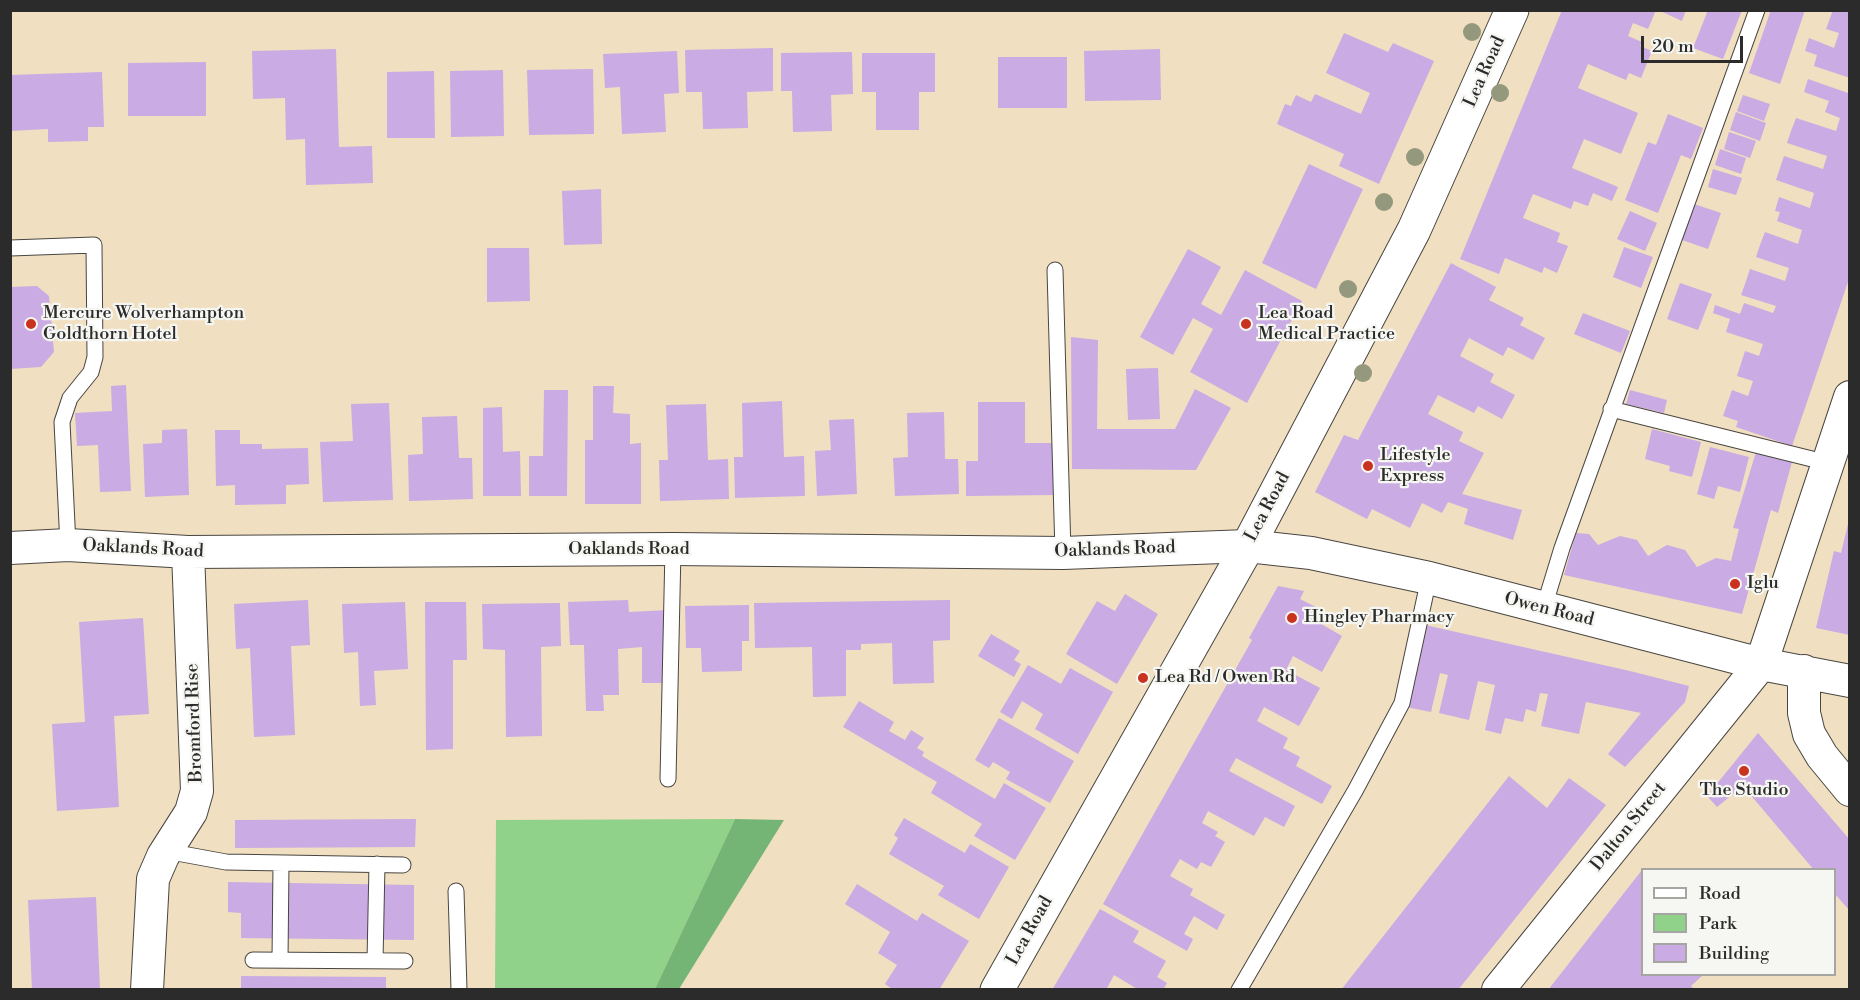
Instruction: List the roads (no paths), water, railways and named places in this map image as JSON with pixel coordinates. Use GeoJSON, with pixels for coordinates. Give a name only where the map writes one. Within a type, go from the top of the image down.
{"type":"FeatureCollection","features":[{"type":"Feature","properties":{"kind":"street","name":"Lea Road"},"geometry":{"type":"LineString","coordinates":[[997,990],[1248,546],[1414,230],[1512,10]]}},
{"type":"Feature","properties":{"kind":"street"},"geometry":{"type":"LineString","coordinates":[[1761,664],[1850,397]]}},
{"type":"Feature","properties":{"kind":"street","name":"Oaklands Road"},"geometry":{"type":"LineString","coordinates":[[10,548],[68,545],[188,552],[673,549],[1063,553],[1248,546]]}},
{"type":"Feature","properties":{"kind":"street","name":"Owen Road"},"geometry":{"type":"LineString","coordinates":[[1248,546],[1311,553],[1429,578],[1761,664],[1850,681]]}},
{"type":"Feature","properties":{"kind":"street","name":"Bromford Rise"},"geometry":{"type":"LineString","coordinates":[[147,990],[153,879],[166,851],[191,812],[197,791],[188,552]]}},
{"type":"Feature","properties":{"kind":"street","name":"Dalton Street"},"geometry":{"type":"LineString","coordinates":[[1498,990],[1761,664]]}},
{"type":"Feature","properties":{"kind":"street"},"geometry":{"type":"LineString","coordinates":[[1804,671],[1804,712],[1809,734],[1822,756],[1850,790]]}},
{"type":"Feature","properties":{"kind":"lane"},"geometry":{"type":"LineString","coordinates":[[1544,607],[1562,548],[1611,409],[1757,10]]}},
{"type":"Feature","properties":{"kind":"lane"},"geometry":{"type":"LineString","coordinates":[[10,248],[94,245],[95,357],[91,372],[70,398],[62,422],[68,545]]}},
{"type":"Feature","properties":{"kind":"lane"},"geometry":{"type":"LineString","coordinates":[[1055,270],[1063,553]]}},
{"type":"Feature","properties":{"kind":"lane"},"geometry":{"type":"LineString","coordinates":[[1611,409],[1828,463]]}},
{"type":"Feature","properties":{"kind":"lane"},"geometry":{"type":"LineString","coordinates":[[668,779],[673,549]]}},
{"type":"Feature","properties":{"kind":"lane"},"geometry":{"type":"LineString","coordinates":[[1239,990],[1355,791],[1402,703],[1429,578]]}},
{"type":"Feature","properties":{"kind":"lane"},"geometry":{"type":"LineString","coordinates":[[166,851],[226,862],[403,865]]}},
{"type":"Feature","properties":{"kind":"lane"},"geometry":{"type":"LineString","coordinates":[[280,960],[281,863]]}},
{"type":"Feature","properties":{"kind":"lane"},"geometry":{"type":"LineString","coordinates":[[375,961],[377,864]]}},
{"type":"Feature","properties":{"kind":"lane"},"geometry":{"type":"LineString","coordinates":[[456,891],[459,990]]}},
{"type":"Feature","properties":{"kind":"lane"},"geometry":{"type":"LineString","coordinates":[[253,960],[405,961]]}},
{"type":"Feature","properties":{"kind":"place","name":"Mercure Wolverhampton Goldthorn Hotel"},"geometry":{"type":"Point","coordinates":[31,324]}},
{"type":"Feature","properties":{"kind":"place","name":"Lea Road Medical Practice"},"geometry":{"type":"Point","coordinates":[1246,324]}},
{"type":"Feature","properties":{"kind":"place","name":"Lifestyle Express"},"geometry":{"type":"Point","coordinates":[1368,466]}},
{"type":"Feature","properties":{"kind":"place","name":"Iglu"},"geometry":{"type":"Point","coordinates":[1735,584]}},
{"type":"Feature","properties":{"kind":"place","name":"Hingley Pharmacy"},"geometry":{"type":"Point","coordinates":[1292,618]}},
{"type":"Feature","properties":{"kind":"place","name":"Lea Rd / Owen Rd"},"geometry":{"type":"Point","coordinates":[1143,678]}},
{"type":"Feature","properties":{"kind":"place","name":"The Studio"},"geometry":{"type":"Point","coordinates":[1744,771]}}]}
